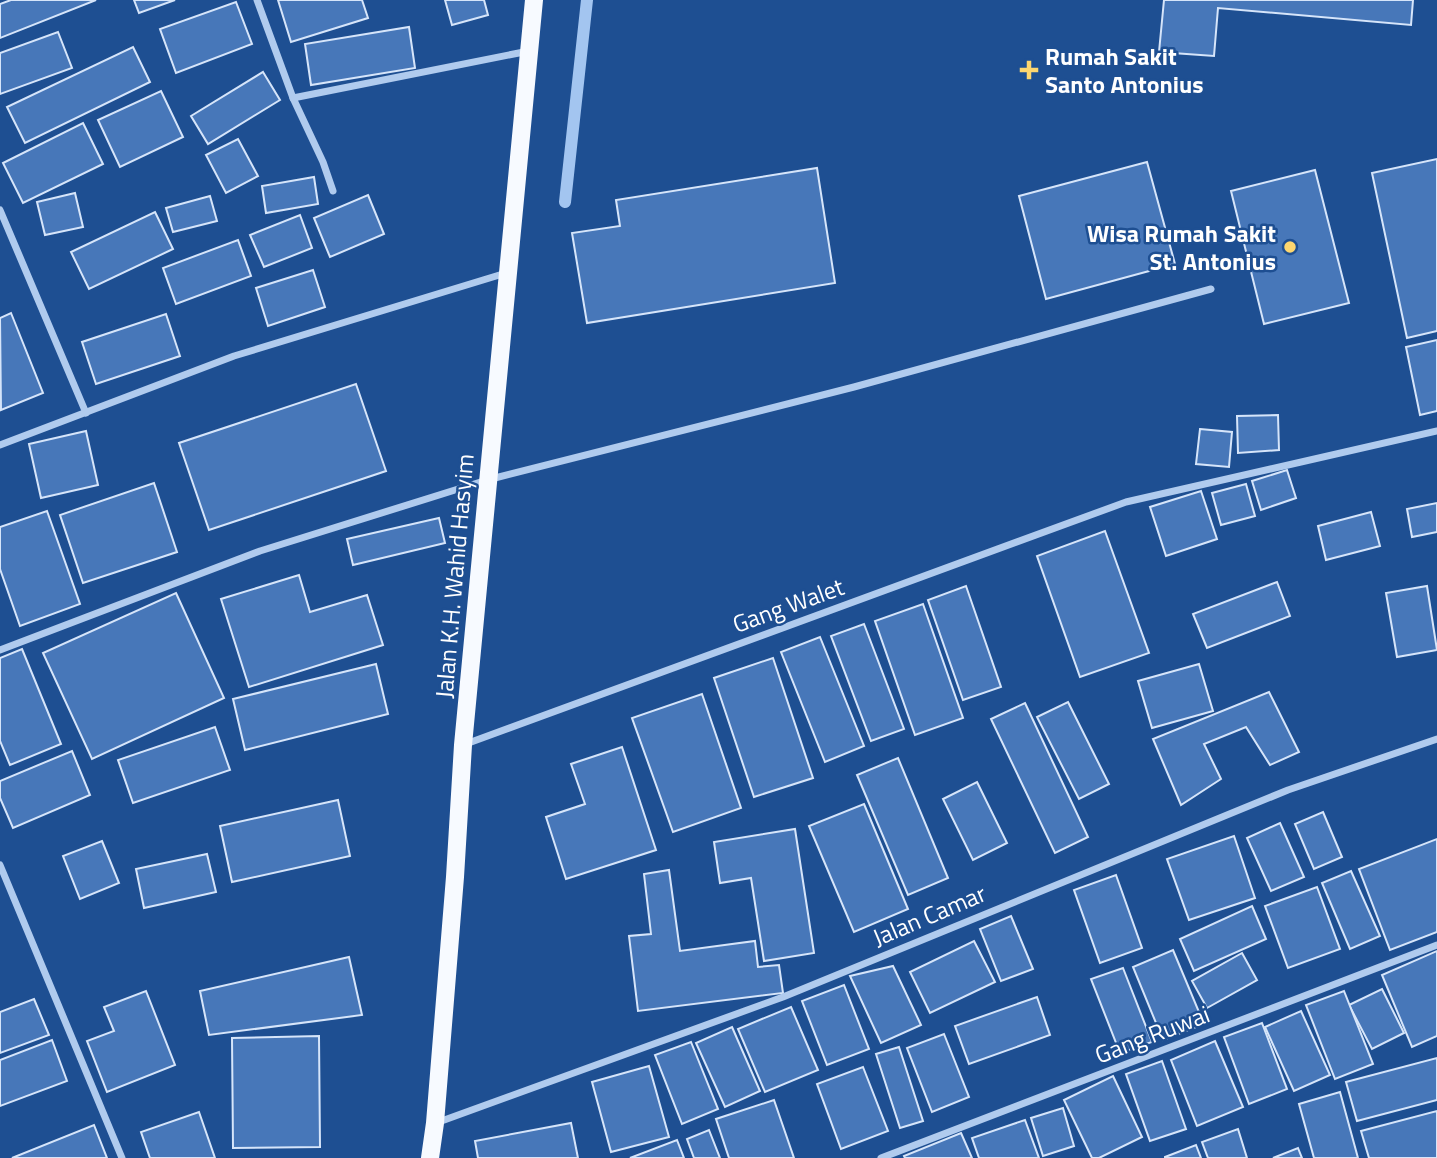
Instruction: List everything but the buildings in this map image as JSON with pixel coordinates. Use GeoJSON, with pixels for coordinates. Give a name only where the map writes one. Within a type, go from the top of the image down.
{"type":"FeatureCollection","features":[{"type":"Feature","properties":{"kind":"main road","name":"Jalan K.H. Wahid Hasyim"},"geometry":{"type":"LineString","coordinates":[[430,1158],[455,877],[463,745],[534,0]]}},
{"type":"Feature","properties":{"kind":"street"},"geometry":{"type":"LineString","coordinates":[[257,0],[293,98],[323,162],[333,191]]}},
{"type":"Feature","properties":{"kind":"street"},"geometry":{"type":"LineString","coordinates":[[293,98],[529,51]]}},
{"type":"Feature","properties":{"kind":"street"},"geometry":{"type":"LineString","coordinates":[[0,210],[86,413]]}},
{"type":"Feature","properties":{"kind":"street"},"geometry":{"type":"LineString","coordinates":[[0,445],[234,356],[508,273]]}},
{"type":"Feature","properties":{"kind":"street"},"geometry":{"type":"LineString","coordinates":[[0,650],[260,551],[487,480],[854,387],[1210,289]]}},
{"type":"Feature","properties":{"kind":"street","name":"Gang Walet"},"geometry":{"type":"LineString","coordinates":[[463,745],[1126,502],[1437,431]]}},
{"type":"Feature","properties":{"kind":"street","name":"Jalan Camar"},"geometry":{"type":"LineString","coordinates":[[435,1123],[783,997],[1288,790],[1437,739]]}},
{"type":"Feature","properties":{"kind":"street"},"geometry":{"type":"LineString","coordinates":[[0,865],[122,1158]]}},
{"type":"Feature","properties":{"kind":"street","name":"Gang Ruwai"},"geometry":{"type":"LineString","coordinates":[[881,1158],[1437,945]]}},
{"type":"Feature","properties":{"kind":"waterway"},"geometry":{"type":"LineString","coordinates":[[565,202],[587,0]]}},
{"type":"Feature","properties":{"kind":"place","name":"Rumah Sakit Santo Antonius"},"geometry":{"type":"Point","coordinates":[1029,70]}},
{"type":"Feature","properties":{"kind":"place","name":"Wisa Rumah Sakit St. Antonius"},"geometry":{"type":"Point","coordinates":[1290,247]}}]}
